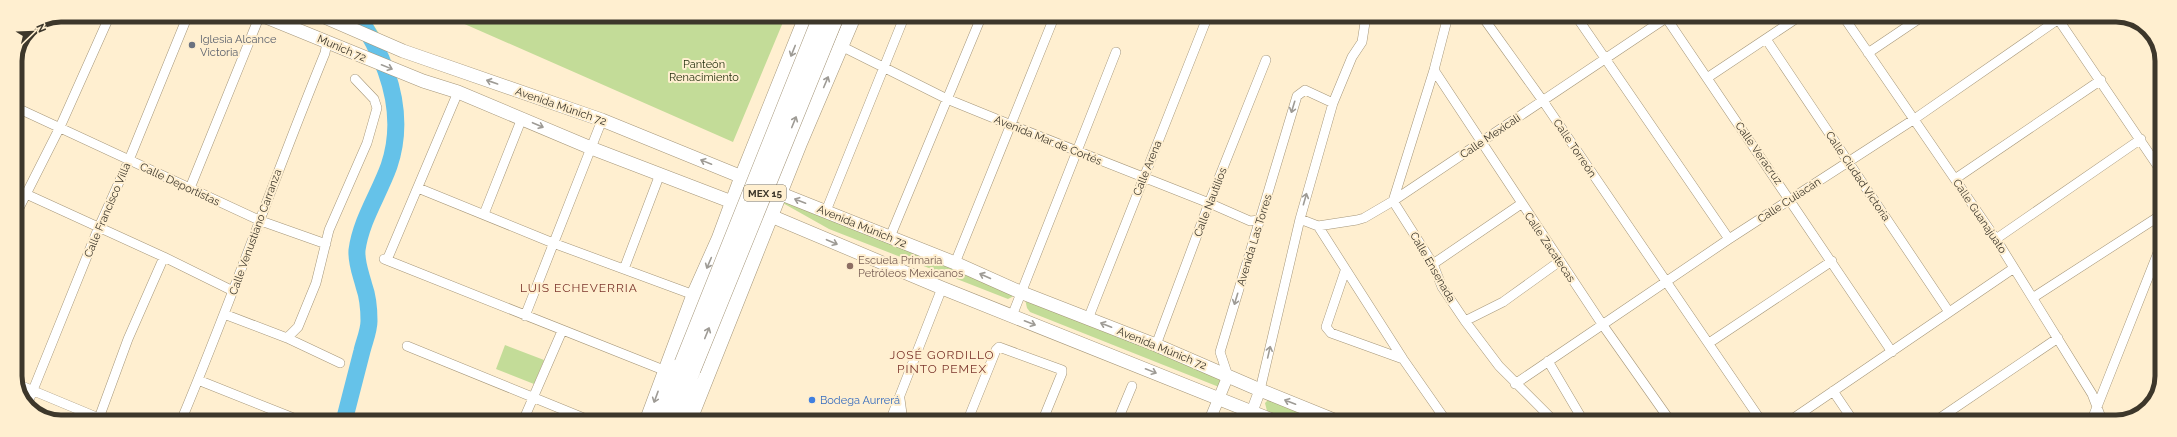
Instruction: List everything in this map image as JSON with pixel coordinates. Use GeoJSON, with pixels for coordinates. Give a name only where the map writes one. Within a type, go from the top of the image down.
{"type":"FeatureCollection","features":[{"type":"Feature","properties":{"kind":"highway"},"geometry":{"type":"LineString","coordinates":[[649,415],[694,295],[719,239],[732,202],[804,22]]}},
{"type":"Feature","properties":{"kind":"highway","name":"MEX 15"},"geometry":{"type":"LineString","coordinates":[[675,415],[687,366],[818,22]]}},
{"type":"Feature","properties":{"kind":"highway","name":"MEX 15"},"geometry":{"type":"LineString","coordinates":[[663,415],[687,366],[834,22]]}},
{"type":"Feature","properties":{"kind":"highway"},"geometry":{"type":"LineString","coordinates":[[691,415],[779,193],[851,22]]}},
{"type":"Feature","properties":{"kind":"highway"},"geometry":{"type":"LineString","coordinates":[[764,122],[767,136],[776,146],[788,148],[800,142]]}},
{"type":"Feature","properties":{"kind":"highway","name":"Avenida Múnich 72"},"geometry":{"type":"LineString","coordinates":[[742,177],[779,193]]}},
{"type":"Feature","properties":{"kind":"highway"},"geometry":{"type":"LineString","coordinates":[[732,202],[771,216]]}},
{"type":"Feature","properties":{"kind":"highway"},"geometry":{"type":"LineString","coordinates":[[719,239],[730,232],[739,231],[744,233],[752,241],[754,258]]}},
{"type":"Feature","properties":{"kind":"main road","name":"Munich 72"},"geometry":{"type":"LineString","coordinates":[[277,22],[423,81],[458,92]]}},
{"type":"Feature","properties":{"kind":"main road","name":"Munich 72"},"geometry":{"type":"LineString","coordinates":[[338,22],[403,50]]}},
{"type":"Feature","properties":{"kind":"main road","name":"Avenida Múnich 72"},"geometry":{"type":"LineString","coordinates":[[403,50],[602,120],[742,177]]}},
{"type":"Feature","properties":{"kind":"main road"},"geometry":{"type":"LineString","coordinates":[[458,92],[591,148],[732,202]]}},
{"type":"Feature","properties":{"kind":"main road","name":"Avenida Múnich 72"},"geometry":{"type":"LineString","coordinates":[[779,193],[955,263],[1020,292],[1156,345],[1322,415]]}},
{"type":"Feature","properties":{"kind":"main road"},"geometry":{"type":"LineString","coordinates":[[771,216],[942,288],[1217,397],[1247,415]]}},
{"type":"Feature","properties":{"kind":"street"},"geometry":{"type":"LineString","coordinates":[[22,202],[60,127],[107,22]]}},
{"type":"Feature","properties":{"kind":"street","name":"Calle Francisco Villa"},"geometry":{"type":"LineString","coordinates":[[29,398],[98,228],[129,160],[185,22]]}},
{"type":"Feature","properties":{"kind":"street"},"geometry":{"type":"LineString","coordinates":[[190,188],[257,22]]}},
{"type":"Feature","properties":{"kind":"street"},"geometry":{"type":"LineString","coordinates":[[826,211],[902,22]]}},
{"type":"Feature","properties":{"kind":"street"},"geometry":{"type":"LineString","coordinates":[[890,237],[979,22]]}},
{"type":"Feature","properties":{"kind":"street"},"geometry":{"type":"LineString","coordinates":[[955,263],[1052,22]]}},
{"type":"Feature","properties":{"kind":"street","name":"Calle Arena"},"geometry":{"type":"LineString","coordinates":[[1088,319],[1205,22]]}},
{"type":"Feature","properties":{"kind":"street"},"geometry":{"type":"LineString","coordinates":[[1251,415],[1260,390],[1300,220],[1333,103],[1352,56],[1362,42],[1365,22]]}},
{"type":"Feature","properties":{"kind":"street"},"geometry":{"type":"LineString","coordinates":[[1393,201],[1434,70],[1446,22]]}},
{"type":"Feature","properties":{"kind":"street","name":"Calle Torreón"},"geometry":{"type":"LineString","coordinates":[[1486,22],[1543,101],[1757,415]]}},
{"type":"Feature","properties":{"kind":"street"},"geometry":{"type":"LineString","coordinates":[[1580,22],[1729,239]]}},
{"type":"Feature","properties":{"kind":"street","name":"Calle Mexicali"},"geometry":{"type":"LineString","coordinates":[[1300,220],[1318,226],[1364,218],[1393,201],[1607,59],[1659,22]]}},
{"type":"Feature","properties":{"kind":"street","name":"Calle Veracruz"},"geometry":{"type":"LineString","coordinates":[[1671,22],[1892,352]]}},
{"type":"Feature","properties":{"kind":"street"},"geometry":{"type":"LineString","coordinates":[[1707,78],[1791,22]]}},
{"type":"Feature","properties":{"kind":"street","name":"Calle Guanajuato"},"geometry":{"type":"LineString","coordinates":[[1847,22],[2034,297],[2092,394],[2100,415]]}},
{"type":"Feature","properties":{"kind":"street"},"geometry":{"type":"LineString","coordinates":[[1868,53],[1914,22]]}},
{"type":"Feature","properties":{"kind":"street","name":"Calle Culiacán"},"geometry":{"type":"LineString","coordinates":[[1515,384],[1729,239],[1913,120],[2052,22]]}},
{"type":"Feature","properties":{"kind":"street"},"geometry":{"type":"LineString","coordinates":[[2062,22],[2155,160]]}},
{"type":"Feature","properties":{"kind":"street","name":"Calle Ciudad Victoria"},"geometry":{"type":"LineString","coordinates":[[1766,39],[1949,312]]}},
{"type":"Feature","properties":{"kind":"street","name":"Calle Venustiano Carranza"},"geometry":{"type":"LineString","coordinates":[[183,415],[261,221],[283,156],[325,53],[327,42]]}},
{"type":"Feature","properties":{"kind":"street","name":"Avenida Mar de Cortés"},"geometry":{"type":"LineString","coordinates":[[841,46],[947,99],[1011,126],[1209,203],[1250,221],[1260,220]]}},
{"type":"Feature","properties":{"kind":"street"},"geometry":{"type":"LineString","coordinates":[[1012,316],[1020,292],[1116,52]]}},
{"type":"Feature","properties":{"kind":"street","name":"Calle Nautilios"},"geometry":{"type":"LineString","coordinates":[[1156,345],[1209,203],[1266,60]]}},
{"type":"Feature","properties":{"kind":"street","name":"Calle Zacatecas"},"geometry":{"type":"LineString","coordinates":[[1434,70],[1521,204],[1602,324],[1666,415]]}},
{"type":"Feature","properties":{"kind":"street"},"geometry":{"type":"LineString","coordinates":[[287,338],[298,327],[316,283],[329,230],[367,143],[377,108],[374,99],[355,79]]}},
{"type":"Feature","properties":{"kind":"street"},"geometry":{"type":"LineString","coordinates":[[1955,179],[2101,80]]}},
{"type":"Feature","properties":{"kind":"street","name":"Avenida Las Torres"},"geometry":{"type":"LineString","coordinates":[[1228,376],[1220,352],[1297,96],[1305,90],[1333,103]]}},
{"type":"Feature","properties":{"kind":"street"},"geometry":{"type":"LineString","coordinates":[[458,92],[418,188],[386,259],[524,316],[666,371]]}},
{"type":"Feature","properties":{"kind":"street","name":"Calle Deportistas"},"geometry":{"type":"LineString","coordinates":[[22,110],[261,221],[326,244]]}},
{"type":"Feature","properties":{"kind":"street"},"geometry":{"type":"LineString","coordinates":[[484,214],[522,118]]}},
{"type":"Feature","properties":{"kind":"street"},"geometry":{"type":"LineString","coordinates":[[524,316],[602,120]]}},
{"type":"Feature","properties":{"kind":"street"},"geometry":{"type":"LineString","coordinates":[[1996,239],[2141,139]]}},
{"type":"Feature","properties":{"kind":"street"},"geometry":{"type":"LineString","coordinates":[[624,268],[660,174]]}},
{"type":"Feature","properties":{"kind":"street"},"geometry":{"type":"LineString","coordinates":[[418,188],[553,243],[694,295]]}},
{"type":"Feature","properties":{"kind":"street"},"geometry":{"type":"LineString","coordinates":[[26,194],[164,257],[233,292]]}},
{"type":"Feature","properties":{"kind":"street","name":"Calle Ensenada"},"geometry":{"type":"LineString","coordinates":[[1393,201],[1433,264],[1442,287],[1465,321],[1499,366],[1515,384],[1548,415]]}},
{"type":"Feature","properties":{"kind":"street"},"geometry":{"type":"LineString","coordinates":[[1433,264],[1521,204]]}},
{"type":"Feature","properties":{"kind":"street"},"geometry":{"type":"LineString","coordinates":[[2034,297],[2155,219]]}},
{"type":"Feature","properties":{"kind":"street"},"geometry":{"type":"LineString","coordinates":[[1318,226],[1345,271],[1442,415]]}},
{"type":"Feature","properties":{"kind":"street"},"geometry":{"type":"LineString","coordinates":[[104,415],[128,339],[164,257]]}},
{"type":"Feature","properties":{"kind":"street"},"geometry":{"type":"LineString","coordinates":[[2094,415],[2155,260]]}},
{"type":"Feature","properties":{"kind":"street"},"geometry":{"type":"LineString","coordinates":[[1465,321],[1503,302],[1560,261]]}},
{"type":"Feature","properties":{"kind":"street"},"geometry":{"type":"LineString","coordinates":[[1708,343],[1832,261]]}},
{"type":"Feature","properties":{"kind":"street"},"geometry":{"type":"LineString","coordinates":[[1798,415],[2014,268]]}},
{"type":"Feature","properties":{"kind":"street"},"geometry":{"type":"LineString","coordinates":[[1345,271],[1326,327],[1331,333],[1403,359]]}},
{"type":"Feature","properties":{"kind":"street"},"geometry":{"type":"LineString","coordinates":[[893,415],[942,288]]}},
{"type":"Feature","properties":{"kind":"street"},"geometry":{"type":"LineString","coordinates":[[224,314],[287,338],[340,363]]}},
{"type":"Feature","properties":{"kind":"street"},"geometry":{"type":"LineString","coordinates":[[525,415],[562,331]]}},
{"type":"Feature","properties":{"kind":"street"},"geometry":{"type":"LineString","coordinates":[[1944,415],[2058,338]]}},
{"type":"Feature","properties":{"kind":"street"},"geometry":{"type":"LineString","coordinates":[[406,346],[532,399],[575,415]]}},
{"type":"Feature","properties":{"kind":"street"},"geometry":{"type":"LineString","coordinates":[[970,415],[996,350],[1000,347],[1059,368],[1062,373],[1045,415]]}},
{"type":"Feature","properties":{"kind":"street"},"geometry":{"type":"LineString","coordinates":[[1548,362],[1580,415]]}},
{"type":"Feature","properties":{"kind":"street"},"geometry":{"type":"LineString","coordinates":[[1211,415],[1217,397],[1228,376]]}},
{"type":"Feature","properties":{"kind":"street"},"geometry":{"type":"LineString","coordinates":[[198,380],[286,415]]}},
{"type":"Feature","properties":{"kind":"street"},"geometry":{"type":"LineString","coordinates":[[1120,415],[1132,386]]}},
{"type":"Feature","properties":{"kind":"street"},"geometry":{"type":"LineString","coordinates":[[24,387],[93,415]]}},
{"type":"Feature","properties":{"kind":"street"},"geometry":{"type":"LineString","coordinates":[[1833,391],[1849,415]]}},
{"type":"Feature","properties":{"kind":"street"},"geometry":{"type":"LineString","coordinates":[[900,398],[902,415]]}},
{"type":"Feature","properties":{"kind":"green space"},"geometry":{"type":"Polygon","coordinates":[[[352,22],[372,22],[380,35],[387,71],[363,40],[352,22]]]}},
{"type":"Feature","properties":{"kind":"green space","name":"Panteón Renacimiento"},"geometry":{"type":"Polygon","coordinates":[[[460,22],[783,22],[733,142],[460,22]]]}},
{"type":"Feature","properties":{"kind":"green space"},"geometry":{"type":"Polygon","coordinates":[[[781,196],[1015,291],[1012,297],[1008,299],[829,229],[781,202],[781,196]]]}},
{"type":"Feature","properties":{"kind":"green space"},"geometry":{"type":"Polygon","coordinates":[[[1025,299],[1222,376],[1219,387],[1030,312],[1027,308],[1025,299]]]}},
{"type":"Feature","properties":{"kind":"green space"},"geometry":{"type":"Polygon","coordinates":[[[505,345],[544,360],[534,384],[496,369],[505,345]]]}},
{"type":"Feature","properties":{"kind":"green space"},"geometry":{"type":"Polygon","coordinates":[[[1268,400],[1311,415],[1277,415],[1267,411],[1265,403],[1268,400]]]}},
{"type":"Feature","properties":{"kind":"waterway"},"geometry":{"type":"LineString","coordinates":[[346,415],[369,325],[367,299],[358,264],[357,250],[362,228],[389,166],[394,146],[396,126],[395,107],[385,69],[377,50],[362,22]]}},
{"type":"Feature","properties":{"kind":"place","name":"Iglesia Alcance Victoria"},"geometry":{"type":"Point","coordinates":[192,45]}},
{"type":"Feature","properties":{"kind":"place","name":"Escuela Primaria Petróleos Mexicanos"},"geometry":{"type":"Point","coordinates":[850,266]}},
{"type":"Feature","properties":{"kind":"place","name":"Bodega Aurrerá"},"geometry":{"type":"Point","coordinates":[812,400]}},
{"type":"Feature","properties":{"kind":"district","name":"LUIS ECHEVERRIA"},"geometry":{"type":"Point","coordinates":[579,288]}},
{"type":"Feature","properties":{"kind":"district","name":"JOSÉ GORDILLO PINTO PEMEX"},"geometry":{"type":"Point","coordinates":[942,362]}}]}
